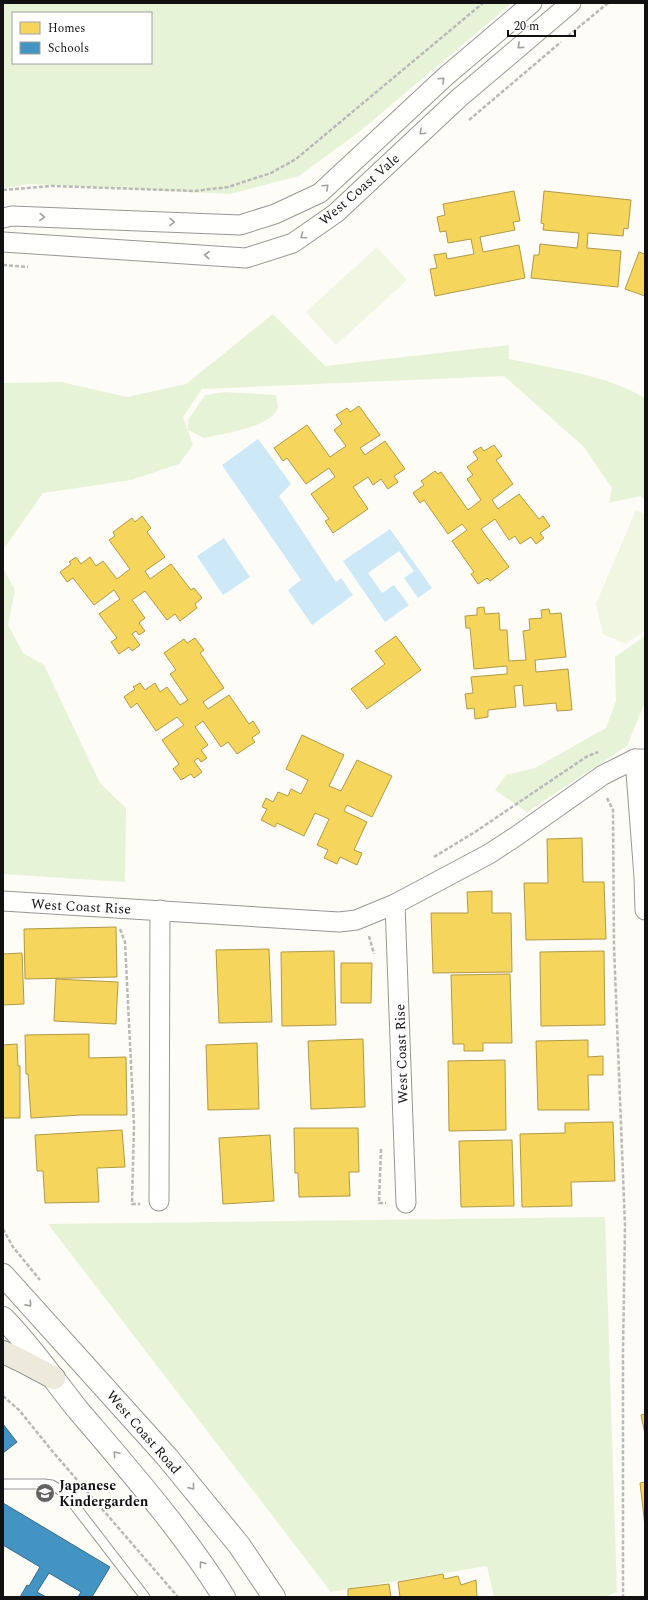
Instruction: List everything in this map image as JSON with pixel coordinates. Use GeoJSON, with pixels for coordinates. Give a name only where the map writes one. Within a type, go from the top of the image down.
{"type":"FeatureCollection","features":[{"type":"Feature","properties":{"kind":"main road"},"geometry":{"type":"LineString","coordinates":[[3,1352],[54,1378]]}},
{"type":"Feature","properties":{"kind":"street","name":"West Coast Vale"},"geometry":{"type":"LineString","coordinates":[[3,218],[12,216],[240,224],[275,214],[320,193],[446,76],[532,3]]}},
{"type":"Feature","properties":{"kind":"street","name":"West Coast Vale"},"geometry":{"type":"LineString","coordinates":[[3,242],[246,258],[293,243],[336,213],[459,98],[571,3]]}},
{"type":"Feature","properties":{"kind":"street","name":"West Coast Rise"},"geometry":{"type":"LineString","coordinates":[[3,901],[339,922],[356,920],[395,904],[489,854],[515,838],[603,775],[640,759],[645,910]]}},
{"type":"Feature","properties":{"kind":"street","name":"West Coast Rise"},"geometry":{"type":"LineString","coordinates":[[395,904],[406,1203]]}},
{"type":"Feature","properties":{"kind":"street"},"geometry":{"type":"LineString","coordinates":[[159,1201],[160,910]]}},
{"type":"Feature","properties":{"kind":"street","name":"West Coast Road"},"geometry":{"type":"LineString","coordinates":[[3,1275],[167,1457],[239,1545],[274,1597]]}},
{"type":"Feature","properties":{"kind":"street"},"geometry":{"type":"LineString","coordinates":[[3,1318],[141,1484],[208,1572],[224,1597]]}},
{"type":"Feature","properties":{"kind":"lane"},"geometry":{"type":"LineString","coordinates":[[3,1484],[44,1484],[52,1486],[65,1493],[145,1597]]}},
{"type":"Feature","properties":{"kind":"path"},"geometry":{"type":"LineString","coordinates":[[3,190],[52,186],[195,191],[228,187],[271,172],[296,159],[483,3]]}},
{"type":"Feature","properties":{"kind":"path"},"geometry":{"type":"LineString","coordinates":[[428,861],[475,832],[586,757],[604,749]]}},
{"type":"Feature","properties":{"kind":"path"},"geometry":{"type":"LineString","coordinates":[[606,797],[613,810],[614,947],[625,1226],[623,1350],[623,1597]]}},
{"type":"Feature","properties":{"kind":"path"},"geometry":{"type":"LineString","coordinates":[[118,924],[125,942],[134,1124],[132,1204],[159,1201]]}},
{"type":"Feature","properties":{"kind":"path"},"geometry":{"type":"LineString","coordinates":[[363,937],[396,924]]}},
{"type":"Feature","properties":{"kind":"path"},"geometry":{"type":"LineString","coordinates":[[3,1396],[19,1410],[52,1452],[178,1597]]}},
{"type":"Feature","properties":{"kind":"green space"},"geometry":{"type":"Polygon","coordinates":[[[3,3],[512,3],[359,132],[299,176],[230,194],[30,184],[3,188],[3,3]]]}},
{"type":"Feature","properties":{"kind":"green space"},"geometry":{"type":"Polygon","coordinates":[[[377,247],[407,280],[336,345],[306,312],[377,247]]]}},
{"type":"Feature","properties":{"kind":"green space"},"geometry":{"type":"Polygon","coordinates":[[[273,314],[325,366],[509,345],[509,359],[579,373],[613,383],[629,390],[645,398],[645,499],[641,496],[609,503],[612,488],[583,446],[504,376],[202,389],[183,417],[193,445],[179,464],[131,480],[43,493],[3,550],[3,383],[61,382],[127,397],[186,384],[273,314]]]}},
{"type":"Feature","properties":{"kind":"green space"},"geometry":{"type":"Polygon","coordinates":[[[224,392],[276,395],[278,407],[274,414],[267,420],[257,425],[234,432],[204,438],[188,430],[188,420],[205,395],[224,392]]]}},
{"type":"Feature","properties":{"kind":"green space"},"geometry":{"type":"Polygon","coordinates":[[[636,510],[645,514],[645,630],[626,644],[603,634],[596,604],[636,510]]]}},
{"type":"Feature","properties":{"kind":"green space"},"geometry":{"type":"Polygon","coordinates":[[[3,568],[15,590],[8,625],[23,653],[44,665],[100,783],[126,808],[125,882],[3,874],[3,568]]]}},
{"type":"Feature","properties":{"kind":"green space"},"geometry":{"type":"Polygon","coordinates":[[[645,636],[645,702],[627,746],[527,812],[495,790],[506,775],[535,768],[606,728],[616,701],[615,657],[645,636]]]}},
{"type":"Feature","properties":{"kind":"green space"},"geometry":{"type":"Polygon","coordinates":[[[605,1217],[617,1592],[604,1597],[494,1597],[487,1566],[331,1592],[48,1224],[605,1217]]]}},
{"type":"Feature","properties":{"kind":"water"},"geometry":{"type":"Polygon","coordinates":[[[258,439],[291,484],[279,496],[336,582],[341,578],[353,595],[312,625],[288,590],[301,580],[222,465],[258,439]]]}},
{"type":"Feature","properties":{"kind":"water"},"geometry":{"type":"Polygon","coordinates":[[[390,529],[432,588],[418,598],[404,578],[414,571],[399,551],[368,573],[382,593],[394,585],[409,605],[385,622],[343,561],[390,529]]]}},
{"type":"Feature","properties":{"kind":"water"},"geometry":{"type":"Polygon","coordinates":[[[224,538],[250,577],[223,595],[197,556],[224,538]]]}},
{"type":"Feature","properties":{"kind":"building: Homes"},"geometry":{"type":"Polygon","coordinates":[[[514,191],[520,221],[513,222],[515,230],[480,237],[483,252],[519,245],[525,278],[435,296],[430,269],[437,268],[434,255],[446,253],[447,259],[474,254],[471,239],[448,243],[446,231],[440,232],[437,217],[445,215],[443,204],[514,191]]]}},
{"type":"Feature","properties":{"kind":"building: Homes"},"geometry":{"type":"Polygon","coordinates":[[[544,191],[631,200],[628,229],[624,228],[623,236],[588,233],[587,248],[621,251],[618,287],[531,278],[534,255],[539,255],[540,244],[577,248],[579,233],[543,230],[544,224],[541,223],[544,191]]]}},
{"type":"Feature","properties":{"kind":"building: Homes"},"geometry":{"type":"Polygon","coordinates":[[[639,252],[645,254],[645,296],[625,289],[639,252]]]}},
{"type":"Feature","properties":{"kind":"building: Homes"},"geometry":{"type":"Polygon","coordinates":[[[359,406],[380,435],[360,448],[365,455],[385,441],[405,469],[394,476],[398,482],[388,489],[381,479],[373,485],[368,477],[353,487],[368,509],[333,533],[325,521],[329,519],[311,494],[335,477],[329,468],[306,484],[287,458],[283,461],[274,448],[307,425],[330,457],[346,446],[334,430],[342,424],[336,415],[347,408],[350,412],[359,406]]]}},
{"type":"Feature","properties":{"kind":"building: Homes"},"geometry":{"type":"Polygon","coordinates":[[[494,445],[502,456],[496,460],[513,484],[492,500],[498,509],[519,494],[539,519],[543,516],[550,526],[540,533],[544,538],[536,544],[531,537],[520,544],[515,536],[509,540],[495,519],[481,529],[509,567],[490,581],[487,578],[478,584],[471,574],[474,572],[452,541],[467,530],[462,524],[448,534],[424,500],[420,503],[413,493],[424,485],[421,481],[435,471],[438,474],[441,472],[468,510],[481,500],[467,479],[473,475],[467,467],[478,459],[473,452],[481,447],[484,451],[494,445]]]}},
{"type":"Feature","properties":{"kind":"building: Homes"},"geometry":{"type":"Polygon","coordinates":[[[142,516],[151,528],[147,532],[165,557],[145,571],[150,579],[171,564],[191,590],[194,588],[202,598],[195,604],[197,608],[180,621],[175,614],[167,620],[145,591],[132,600],[145,618],[139,623],[145,631],[139,635],[136,631],[132,634],[140,645],[132,651],[129,647],[119,654],[111,642],[117,638],[99,614],[120,599],[114,590],[94,605],[73,578],[67,582],[60,572],[71,564],[69,562],[76,557],[81,564],[90,557],[96,566],[103,561],[117,579],[130,569],[109,540],[115,536],[113,532],[132,518],[135,522],[142,516]]]}},
{"type":"Feature","properties":{"kind":"building: Homes"},"geometry":{"type":"Polygon","coordinates":[[[484,607],[485,614],[499,613],[500,630],[507,630],[509,661],[526,660],[523,631],[530,630],[529,619],[542,618],[541,610],[549,609],[550,614],[561,613],[566,657],[535,660],[536,672],[568,669],[572,710],[557,711],[556,703],[524,706],[522,685],[514,686],[516,707],[488,710],[488,717],[475,719],[474,708],[467,709],[465,694],[473,693],[471,677],[507,674],[507,666],[474,669],[470,628],[466,628],[465,616],[477,615],[477,608],[484,607]]]}},
{"type":"Feature","properties":{"kind":"building: Homes"},"geometry":{"type":"Polygon","coordinates":[[[396,636],[421,670],[367,709],[351,689],[385,664],[375,651],[396,636]]]}},
{"type":"Feature","properties":{"kind":"building: Homes"},"geometry":{"type":"Polygon","coordinates":[[[195,638],[204,650],[200,653],[224,688],[203,702],[208,709],[229,695],[249,724],[253,721],[260,732],[252,738],[255,742],[237,754],[228,742],[221,747],[203,721],[195,727],[208,745],[201,750],[207,758],[201,762],[198,758],[194,761],[202,772],[194,778],[191,774],[181,780],[173,769],[179,764],[162,740],[184,725],[177,717],[156,731],[137,703],[131,708],[124,697],[135,689],[133,687],[140,683],[145,690],[155,683],[160,692],[167,687],[180,705],[188,700],[170,674],[176,670],[164,653],[184,639],[187,643],[195,638]]]}},
{"type":"Feature","properties":{"kind":"building: Homes"},"geometry":{"type":"Polygon","coordinates":[[[302,735],[344,755],[329,786],[341,791],[357,760],[392,776],[372,817],[347,805],[344,811],[367,822],[354,850],[362,853],[357,865],[340,857],[337,864],[324,858],[328,850],[317,845],[329,819],[315,813],[304,836],[277,823],[275,827],[261,820],[267,809],[262,807],[266,798],[273,802],[278,792],[288,796],[291,789],[301,794],[308,780],[286,769],[302,735]]]}},
{"type":"Feature","properties":{"kind":"building: Homes"},"geometry":{"type":"Polygon","coordinates":[[[582,838],[583,882],[604,882],[606,939],[526,940],[524,883],[548,883],[547,839],[582,838]]]}},
{"type":"Feature","properties":{"kind":"building: Homes"},"geometry":{"type":"Polygon","coordinates":[[[492,891],[492,913],[511,913],[512,972],[433,973],[431,913],[468,913],[467,892],[492,891]]]}},
{"type":"Feature","properties":{"kind":"building: Homes"},"geometry":{"type":"Polygon","coordinates":[[[116,927],[117,977],[25,979],[24,929],[116,927]]]}},
{"type":"Feature","properties":{"kind":"building: Homes"},"geometry":{"type":"Polygon","coordinates":[[[269,949],[272,1022],[219,1023],[216,950],[269,949]]]}},
{"type":"Feature","properties":{"kind":"building: Homes"},"geometry":{"type":"Polygon","coordinates":[[[334,951],[336,1025],[282,1026],[281,952],[334,951]]]}},
{"type":"Feature","properties":{"kind":"building: Homes"},"geometry":{"type":"Polygon","coordinates":[[[604,951],[605,1025],[541,1026],[540,952],[604,951]]]}},
{"type":"Feature","properties":{"kind":"building: Homes"},"geometry":{"type":"Polygon","coordinates":[[[22,953],[24,1004],[3,1005],[3,954],[22,953]]]}},
{"type":"Feature","properties":{"kind":"building: Homes"},"geometry":{"type":"Polygon","coordinates":[[[341,963],[372,963],[371,1003],[341,1003],[341,963]]]}},
{"type":"Feature","properties":{"kind":"building: Homes"},"geometry":{"type":"Polygon","coordinates":[[[510,974],[512,1043],[483,1043],[483,1051],[464,1051],[464,1044],[453,1044],[451,975],[510,974]]]}},
{"type":"Feature","properties":{"kind":"building: Homes"},"geometry":{"type":"Polygon","coordinates":[[[56,979],[118,982],[116,1024],[54,1021],[56,979]]]}},
{"type":"Feature","properties":{"kind":"building: Homes"},"geometry":{"type":"Polygon","coordinates":[[[89,1034],[89,1058],[126,1057],[127,1115],[81,1115],[31,1118],[28,1074],[26,1074],[25,1035],[89,1034]]]}},
{"type":"Feature","properties":{"kind":"building: Homes"},"geometry":{"type":"Polygon","coordinates":[[[363,1039],[365,1107],[311,1109],[308,1041],[363,1039]]]}},
{"type":"Feature","properties":{"kind":"building: Homes"},"geometry":{"type":"Polygon","coordinates":[[[588,1040],[588,1057],[603,1056],[603,1075],[588,1075],[589,1110],[538,1110],[536,1041],[588,1040]]]}},
{"type":"Feature","properties":{"kind":"building: Homes"},"geometry":{"type":"Polygon","coordinates":[[[257,1043],[259,1109],[208,1110],[206,1045],[257,1043]]]}},
{"type":"Feature","properties":{"kind":"building: Homes"},"geometry":{"type":"Polygon","coordinates":[[[17,1044],[18,1066],[20,1066],[20,1118],[3,1118],[3,1045],[17,1044]]]}},
{"type":"Feature","properties":{"kind":"building: Homes"},"geometry":{"type":"Polygon","coordinates":[[[505,1060],[506,1130],[449,1131],[448,1061],[505,1060]]]}},
{"type":"Feature","properties":{"kind":"building: Homes"},"geometry":{"type":"Polygon","coordinates":[[[613,1122],[615,1181],[571,1182],[572,1206],[522,1207],[520,1134],[565,1133],[565,1123],[613,1122]]]}},
{"type":"Feature","properties":{"kind":"building: Homes"},"geometry":{"type":"Polygon","coordinates":[[[294,1128],[358,1128],[359,1172],[349,1172],[350,1196],[299,1197],[298,1173],[295,1173],[294,1128]]]}},
{"type":"Feature","properties":{"kind":"building: Homes"},"geometry":{"type":"Polygon","coordinates":[[[122,1130],[125,1167],[97,1168],[99,1202],[45,1203],[43,1171],[37,1171],[35,1135],[122,1130]]]}},
{"type":"Feature","properties":{"kind":"building: Homes"},"geometry":{"type":"Polygon","coordinates":[[[270,1135],[274,1201],[223,1204],[219,1138],[270,1135]]]}},
{"type":"Feature","properties":{"kind":"building: Homes"},"geometry":{"type":"Polygon","coordinates":[[[512,1140],[514,1206],[461,1207],[459,1141],[512,1140]]]}},
{"type":"Feature","properties":{"kind":"building: Homes"},"geometry":{"type":"Polygon","coordinates":[[[645,1414],[645,1434],[641,1415],[645,1414]]]}},
{"type":"Feature","properties":{"kind":"building: Homes"},"geometry":{"type":"Polygon","coordinates":[[[645,1482],[645,1526],[640,1483],[645,1482]]]}},
{"type":"Feature","properties":{"kind":"building: Homes"},"geometry":{"type":"Polygon","coordinates":[[[443,1574],[444,1579],[458,1576],[461,1585],[476,1580],[477,1597],[400,1597],[398,1582],[443,1574]]]}},
{"type":"Feature","properties":{"kind":"building: Homes"},"geometry":{"type":"Polygon","coordinates":[[[389,1584],[391,1597],[348,1597],[348,1589],[389,1584]]]}},
{"type":"Feature","properties":{"kind":"building: Schools"},"geometry":{"type":"Polygon","coordinates":[[[3,1424],[17,1442],[3,1453],[3,1424]]]}},
{"type":"Feature","properties":{"kind":"building: Schools"},"geometry":{"type":"Polygon","coordinates":[[[3,1503],[110,1567],[92,1597],[78,1597],[81,1592],[49,1573],[37,1592],[46,1597],[20,1597],[27,1585],[29,1586],[40,1567],[3,1545],[3,1503]]]}},
{"type":"Feature","properties":{"kind":"place","name":"Japanese Kindergarden"},"geometry":{"type":"Point","coordinates":[45,1493]}}]}
